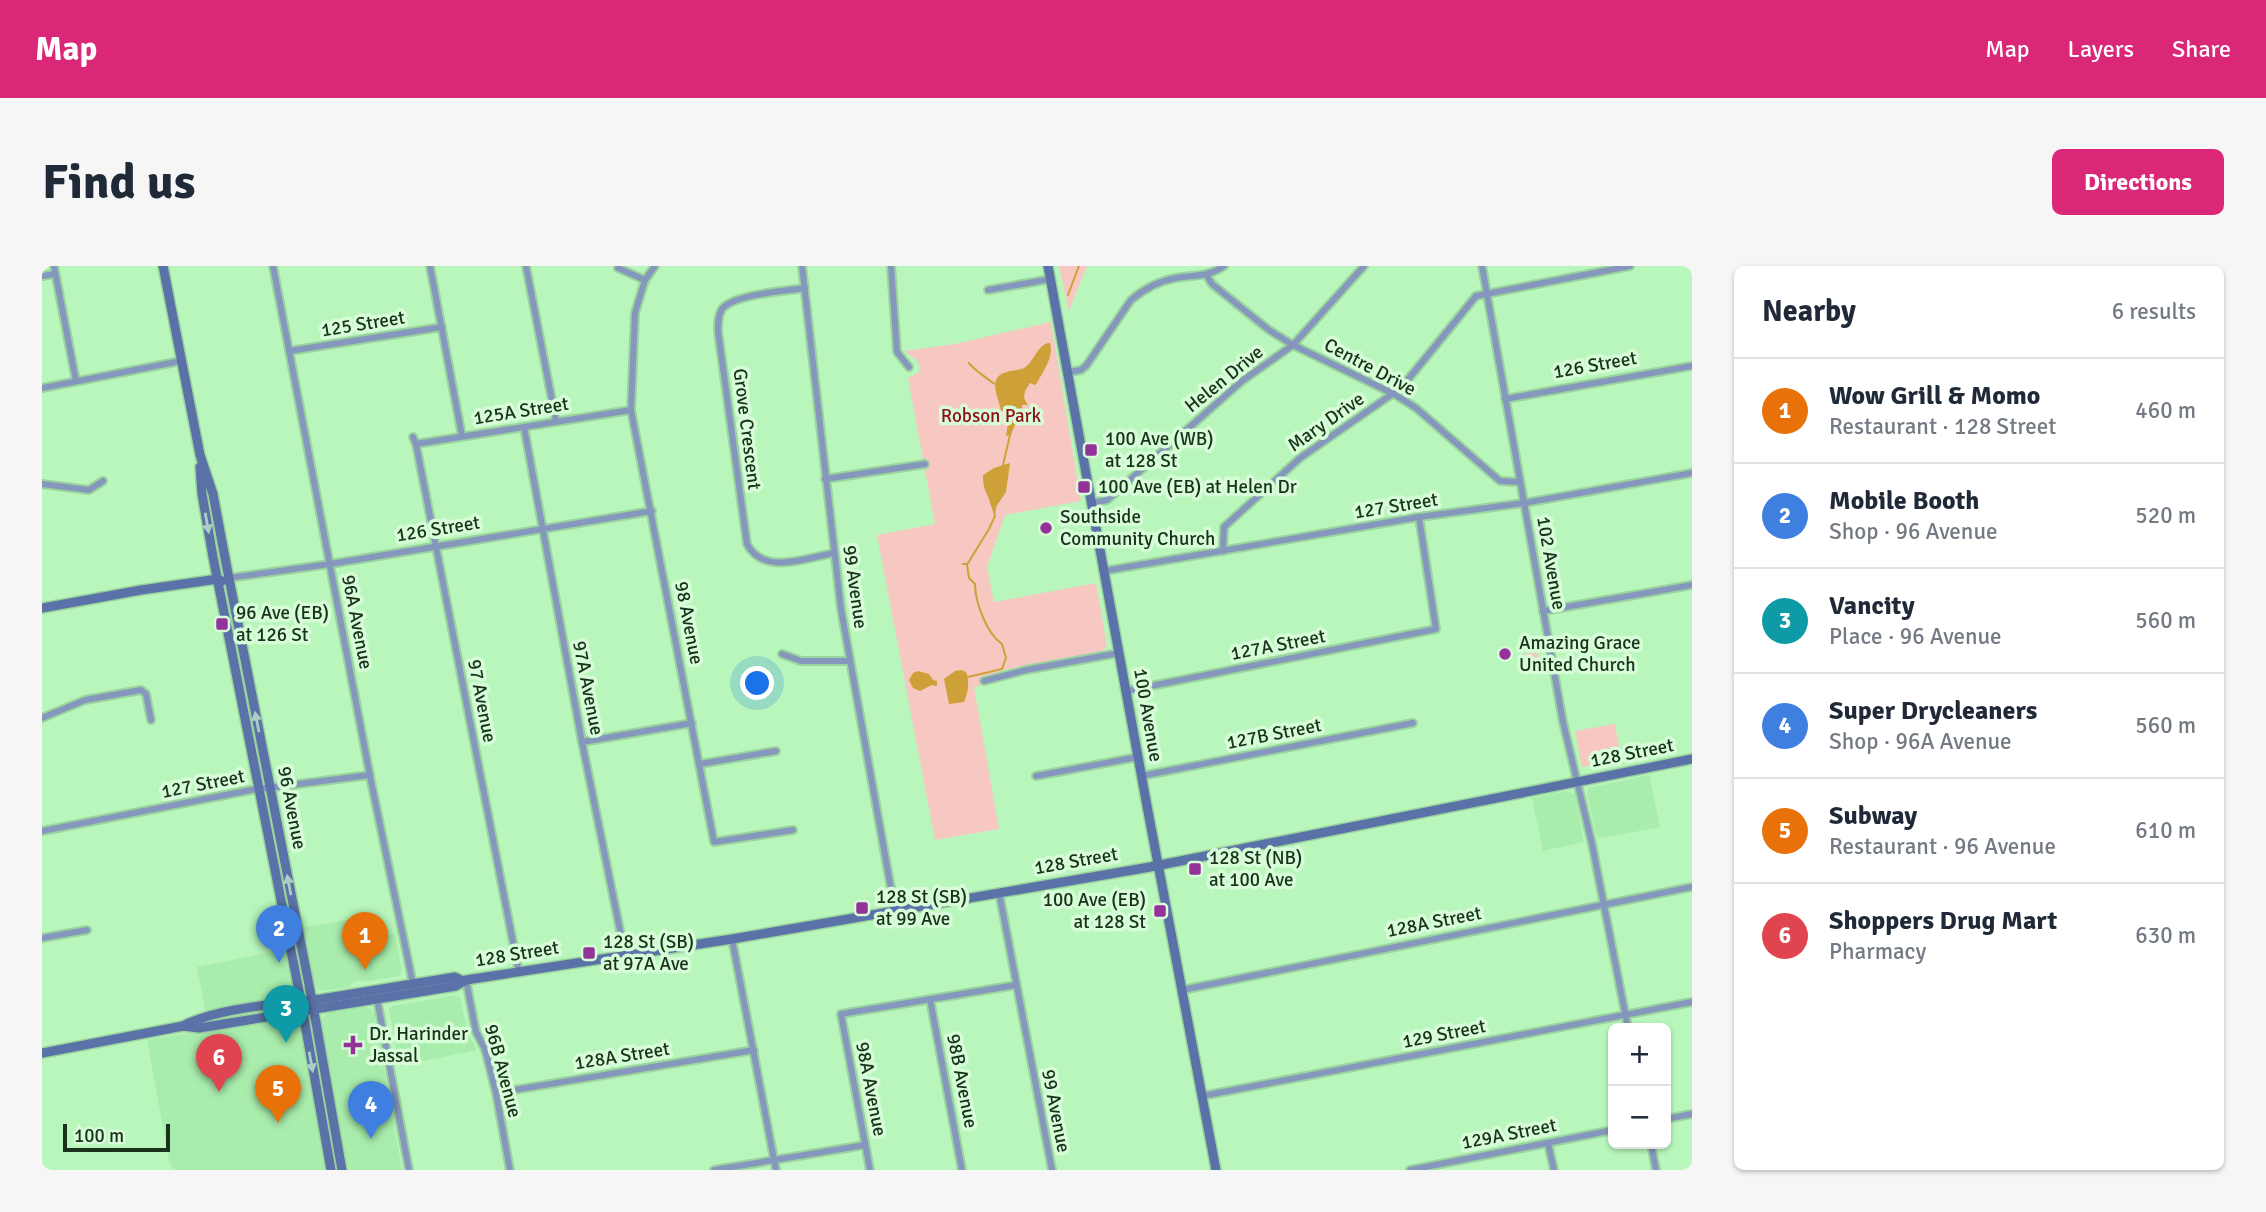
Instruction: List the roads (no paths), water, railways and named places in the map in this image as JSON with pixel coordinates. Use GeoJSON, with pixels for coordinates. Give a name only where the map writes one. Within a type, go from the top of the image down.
{"type":"FeatureCollection","features":[{"type":"Feature","properties":{"kind":"main road","name":"96 Avenue"},"geometry":{"type":"LineString","coordinates":[[163,266],[200,455],[213,494],[342,1170]]}},
{"type":"Feature","properties":{"kind":"main road","name":"100 Avenue"},"geometry":{"type":"LineString","coordinates":[[1048,266],[1216,1170]]}},
{"type":"Feature","properties":{"kind":"main road","name":"96 Avenue"},"geometry":{"type":"LineString","coordinates":[[200,455],[202,494],[331,1170]]}},
{"type":"Feature","properties":{"kind":"main road"},"geometry":{"type":"LineString","coordinates":[[42,608],[218,579],[233,596]]}},
{"type":"Feature","properties":{"kind":"main road","name":"128 Street"},"geometry":{"type":"LineString","coordinates":[[42,1053],[183,1026],[197,1018],[377,999],[456,985],[464,980],[732,939],[1158,865],[1692,759]]}},
{"type":"Feature","properties":{"kind":"main road","name":"128 Street"},"geometry":{"type":"LineString","coordinates":[[312,1004],[455,977],[464,980]]}},
{"type":"Feature","properties":{"kind":"main road"},"geometry":{"type":"LineString","coordinates":[[326,1139],[340,1158]]}},
{"type":"Feature","properties":{"kind":"street","name":"96A Avenue"},"geometry":{"type":"LineString","coordinates":[[273,266],[370,775],[413,984]]}},
{"type":"Feature","properties":{"kind":"street"},"geometry":{"type":"LineString","coordinates":[[430,266],[462,436]]}},
{"type":"Feature","properties":{"kind":"street"},"geometry":{"type":"LineString","coordinates":[[526,266],[556,421]]}},
{"type":"Feature","properties":{"kind":"street","name":"98 Avenue"},"geometry":{"type":"LineString","coordinates":[[655,266],[645,280],[635,313],[631,410],[714,842],[793,830]]}},
{"type":"Feature","properties":{"kind":"street","name":"99 Avenue"},"geometry":{"type":"LineString","coordinates":[[802,266],[834,553],[850,661],[895,911]]}},
{"type":"Feature","properties":{"kind":"street"},"geometry":{"type":"LineString","coordinates":[[891,266],[897,352],[909,368]]}},
{"type":"Feature","properties":{"kind":"street"},"geometry":{"type":"LineString","coordinates":[[1069,372],[1083,369],[1130,300],[1138,293],[1166,280],[1207,276],[1224,266]]}},
{"type":"Feature","properties":{"kind":"street","name":"Helen Drive"},"geometry":{"type":"LineString","coordinates":[[1092,503],[1107,500],[1242,381],[1293,345],[1364,266]]}},
{"type":"Feature","properties":{"kind":"street","name":"102 Avenue"},"geometry":{"type":"LineString","coordinates":[[1482,266],[1563,722],[1604,905],[1627,1023]]}},
{"type":"Feature","properties":{"kind":"street"},"geometry":{"type":"LineString","coordinates":[[1486,293],[1630,266]]}},
{"type":"Feature","properties":{"kind":"street"},"geometry":{"type":"LineString","coordinates":[[618,268],[645,280]]}},
{"type":"Feature","properties":{"kind":"street"},"geometry":{"type":"LineString","coordinates":[[42,276],[54,270],[76,382]]}},
{"type":"Feature","properties":{"kind":"street","name":"Centre Drive"},"geometry":{"type":"LineString","coordinates":[[1207,276],[1212,284],[1269,330],[1293,345],[1394,394],[1416,408],[1500,481],[1520,482]]}},
{"type":"Feature","properties":{"kind":"street"},"geometry":{"type":"LineString","coordinates":[[988,290],[1051,279]]}},
{"type":"Feature","properties":{"kind":"street","name":"Grove Crescent"},"geometry":{"type":"LineString","coordinates":[[805,288],[744,298],[729,304],[720,311],[718,331],[747,544],[757,558],[771,563],[834,553]]}},
{"type":"Feature","properties":{"kind":"street","name":"Mary Drive"},"geometry":{"type":"LineString","coordinates":[[1223,551],[1224,527],[1300,458],[1394,394],[1476,296],[1486,293]]}},
{"type":"Feature","properties":{"kind":"street","name":"125 Street"},"geometry":{"type":"LineString","coordinates":[[289,351],[442,327]]}},
{"type":"Feature","properties":{"kind":"street"},"geometry":{"type":"LineString","coordinates":[[42,388],[181,361]]}},
{"type":"Feature","properties":{"kind":"street","name":"126 Street"},"geometry":{"type":"LineString","coordinates":[[1505,399],[1692,366]]}},
{"type":"Feature","properties":{"kind":"street","name":"125A Street"},"geometry":{"type":"LineString","coordinates":[[416,444],[631,410]]}},
{"type":"Feature","properties":{"kind":"street","name":"97A Avenue"},"geometry":{"type":"LineString","coordinates":[[524,427],[582,742],[625,955]]}},
{"type":"Feature","properties":{"kind":"street","name":"97 Avenue"},"geometry":{"type":"LineString","coordinates":[[413,437],[519,972]]}},
{"type":"Feature","properties":{"kind":"street"},"geometry":{"type":"LineString","coordinates":[[825,479],[925,464]]}},
{"type":"Feature","properties":{"kind":"street","name":"127 Street"},"geometry":{"type":"LineString","coordinates":[[1104,570],[1419,517],[1524,503],[1692,473]]}},
{"type":"Feature","properties":{"kind":"street"},"geometry":{"type":"LineString","coordinates":[[42,484],[89,490],[103,481]]}},
{"type":"Feature","properties":{"kind":"street","name":"126 Street"},"geometry":{"type":"LineString","coordinates":[[229,578],[652,511]]}},
{"type":"Feature","properties":{"kind":"street","name":"127A Street"},"geometry":{"type":"LineString","coordinates":[[1126,691],[1436,629],[1419,517]]}},
{"type":"Feature","properties":{"kind":"street"},"geometry":{"type":"LineString","coordinates":[[1544,611],[1692,585]]}},
{"type":"Feature","properties":{"kind":"street"},"geometry":{"type":"LineString","coordinates":[[984,681],[1119,653]]}},
{"type":"Feature","properties":{"kind":"street"},"geometry":{"type":"LineString","coordinates":[[782,654],[802,661],[850,661]]}},
{"type":"Feature","properties":{"kind":"street"},"geometry":{"type":"LineString","coordinates":[[42,718],[85,700],[141,690],[145,691],[151,720]]}},
{"type":"Feature","properties":{"kind":"street"},"geometry":{"type":"LineString","coordinates":[[582,742],[692,723]]}},
{"type":"Feature","properties":{"kind":"street","name":"127B Street"},"geometry":{"type":"LineString","coordinates":[[1141,776],[1413,723]]}},
{"type":"Feature","properties":{"kind":"street"},"geometry":{"type":"LineString","coordinates":[[700,764],[776,751]]}},
{"type":"Feature","properties":{"kind":"street"},"geometry":{"type":"LineString","coordinates":[[1036,776],[1138,757]]}},
{"type":"Feature","properties":{"kind":"street","name":"127 Street"},"geometry":{"type":"LineString","coordinates":[[42,831],[259,789],[370,775]]}},
{"type":"Feature","properties":{"kind":"street","name":"128A Street"},"geometry":{"type":"LineString","coordinates":[[1182,990],[1692,887]]}},
{"type":"Feature","properties":{"kind":"street","name":"99 Avenue"},"geometry":{"type":"LineString","coordinates":[[999,892],[1052,1170]]}},
{"type":"Feature","properties":{"kind":"street"},"geometry":{"type":"LineString","coordinates":[[42,938],[87,930]]}},
{"type":"Feature","properties":{"kind":"street"},"geometry":{"type":"LineString","coordinates":[[732,939],[776,1170]]}},
{"type":"Feature","properties":{"kind":"street","name":"96B Avenue"},"geometry":{"type":"LineString","coordinates":[[464,980],[476,1032],[484,1046],[496,1093],[510,1170]]}},
{"type":"Feature","properties":{"kind":"street"},"geometry":{"type":"LineString","coordinates":[[930,999],[1016,985]]}},
{"type":"Feature","properties":{"kind":"street"},"geometry":{"type":"LineString","coordinates":[[377,999],[408,1170]]}},
{"type":"Feature","properties":{"kind":"street","name":"98A Avenue"},"geometry":{"type":"LineString","coordinates":[[870,1170],[841,1014],[930,999]]}},
{"type":"Feature","properties":{"kind":"street","name":"98B Avenue"},"geometry":{"type":"LineString","coordinates":[[930,999],[962,1170]]}},
{"type":"Feature","properties":{"kind":"street","name":"129 Street"},"geometry":{"type":"LineString","coordinates":[[1202,1096],[1692,1002]]}},
{"type":"Feature","properties":{"kind":"street","name":"128A Street"},"geometry":{"type":"LineString","coordinates":[[496,1093],[754,1050]]}},
{"type":"Feature","properties":{"kind":"street"},"geometry":{"type":"LineString","coordinates":[[1671,1118],[1692,1114]]}},
{"type":"Feature","properties":{"kind":"street","name":"129A Street"},"geometry":{"type":"LineString","coordinates":[[1410,1170],[1608,1131]]}},
{"type":"Feature","properties":{"kind":"street"},"geometry":{"type":"LineString","coordinates":[[1548,1143],[1554,1170]]}},
{"type":"Feature","properties":{"kind":"street"},"geometry":{"type":"LineString","coordinates":[[714,1170],[865,1145]]}},
{"type":"Feature","properties":{"kind":"street"},"geometry":{"type":"LineString","coordinates":[[1652,1149],[1656,1170]]}},
{"type":"Feature","properties":{"kind":"street"},"geometry":{"type":"LineString","coordinates":[[1455,1161],[1457,1170]]}},
{"type":"Feature","properties":{"kind":"waterway"},"geometry":{"type":"LineString","coordinates":[[1068,295],[1079,266]]}},
{"type":"Feature","properties":{"kind":"waterway"},"geometry":{"type":"LineString","coordinates":[[969,363],[995,384]]}},
{"type":"Feature","properties":{"kind":"waterway"},"geometry":{"type":"LineString","coordinates":[[1003,465],[1010,435]]}},
{"type":"Feature","properties":{"kind":"waterway"},"geometry":{"type":"LineString","coordinates":[[968,563],[995,516]]}},
{"type":"Feature","properties":{"kind":"waterway"},"geometry":{"type":"LineString","coordinates":[[963,564],[967,564],[969,578],[975,584],[983,617],[991,633],[1002,644],[1006,658],[1002,669],[968,677]]}},
{"type":"Feature","properties":{"kind":"place","name":"100 Ave (WB) at 128 St"},"geometry":{"type":"Point","coordinates":[1091,450]}},
{"type":"Feature","properties":{"kind":"place","name":"100 Ave (EB) at Helen Dr"},"geometry":{"type":"Point","coordinates":[1084,487]}},
{"type":"Feature","properties":{"kind":"place","name":"Southside Community Church"},"geometry":{"type":"Point","coordinates":[1046,528]}},
{"type":"Feature","properties":{"kind":"place","name":"96 Ave (EB) at 126 St"},"geometry":{"type":"Point","coordinates":[222,624]}},
{"type":"Feature","properties":{"kind":"place","name":"Amazing Grace United Church"},"geometry":{"type":"Point","coordinates":[1505,654]}},
{"type":"Feature","properties":{"kind":"place","name":"128 St (NB) at 100 Ave"},"geometry":{"type":"Point","coordinates":[1195,869]}},
{"type":"Feature","properties":{"kind":"place","name":"128 St (SB) at 99 Ave"},"geometry":{"type":"Point","coordinates":[862,908]}},
{"type":"Feature","properties":{"kind":"place","name":"100 Ave (EB) at 128 St"},"geometry":{"type":"Point","coordinates":[1160,911]}},
{"type":"Feature","properties":{"kind":"place","name":"128 St (SB) at 97A Ave"},"geometry":{"type":"Point","coordinates":[589,953]}},
{"type":"Feature","properties":{"kind":"place","name":"Mobile Booth"},"geometry":{"type":"Point","coordinates":[279,963]}},
{"type":"Feature","properties":{"kind":"place","name":"Wow Grill & Momo"},"geometry":{"type":"Point","coordinates":[365,970]}},
{"type":"Feature","properties":{"kind":"place","name":"Vancity"},"geometry":{"type":"Point","coordinates":[286,1043]}},
{"type":"Feature","properties":{"kind":"place","name":"Dr. Harinder Jassal"},"geometry":{"type":"Point","coordinates":[353,1045]}},
{"type":"Feature","properties":{"kind":"place","name":"Shoppers Drug Mart"},"geometry":{"type":"Point","coordinates":[219,1092]}},
{"type":"Feature","properties":{"kind":"place","name":"Subway"},"geometry":{"type":"Point","coordinates":[278,1123]}},
{"type":"Feature","properties":{"kind":"place","name":"Super Drycleaners"},"geometry":{"type":"Point","coordinates":[371,1139]}},
{"type":"Feature","properties":{"kind":"park label","name":"Robson Park"},"geometry":{"type":"Point","coordinates":[991,416]}}]}
